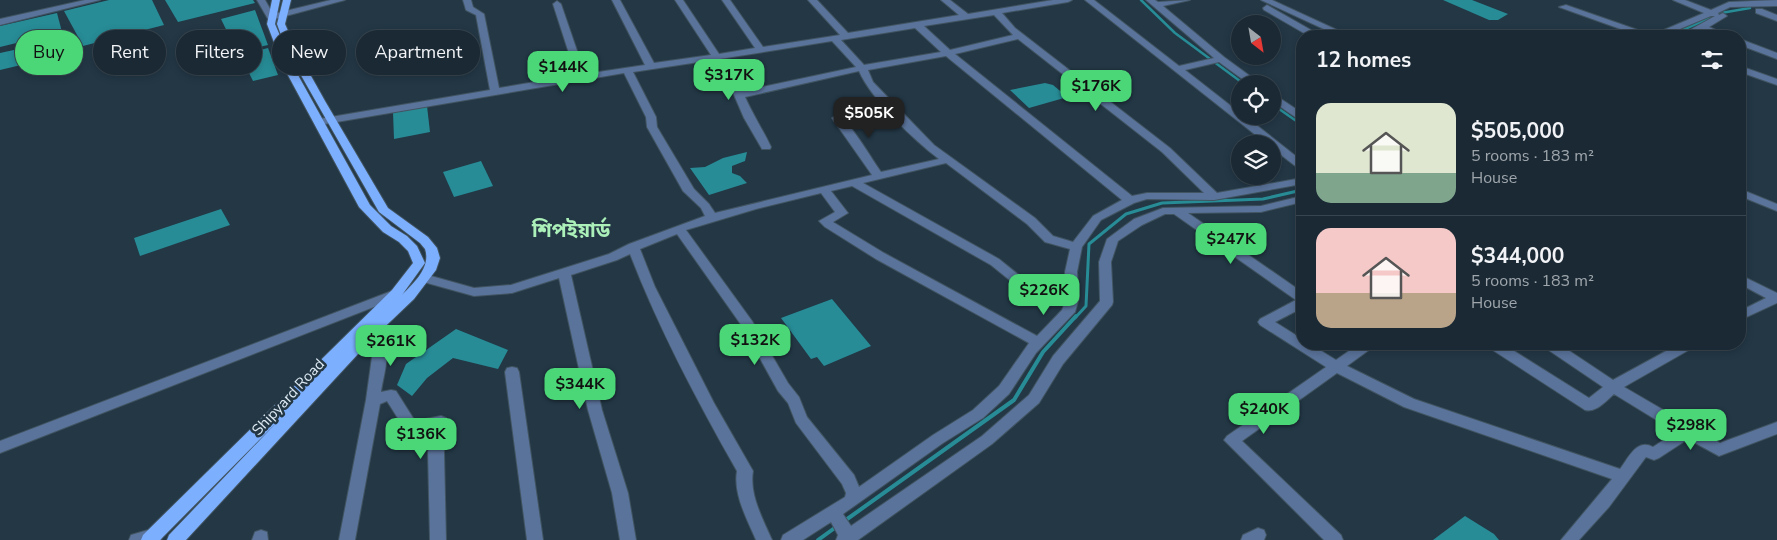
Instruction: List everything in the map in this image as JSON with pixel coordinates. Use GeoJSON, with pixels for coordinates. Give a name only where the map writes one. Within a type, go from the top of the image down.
{"type":"FeatureCollection","features":[{"type":"Feature","properties":{"kind":"main road","name":"Shipyard Road"},"geometry":{"type":"LineString","coordinates":[[276,0],[277,15],[291,49],[365,207],[386,229],[403,239],[413,249],[419,263],[396,293]]}},
{"type":"Feature","properties":{"kind":"main road","name":"Shipyard Road"},"geometry":{"type":"LineString","coordinates":[[277,15],[287,0]]}},
{"type":"Feature","properties":{"kind":"main road","name":"Shipyard Road"},"geometry":{"type":"LineString","coordinates":[[175,540],[365,338],[409,296],[432,267],[434,258],[431,248],[415,232],[383,210],[324,121]]}},
{"type":"Feature","properties":{"kind":"main road"},"geometry":{"type":"LineString","coordinates":[[152,537],[396,293]]}},
{"type":"Feature","properties":{"kind":"street"},"geometry":{"type":"LineString","coordinates":[[0,22],[96,0]]}},
{"type":"Feature","properties":{"kind":"street"},"geometry":{"type":"LineString","coordinates":[[261,0],[277,15],[340,0]]}},
{"type":"Feature","properties":{"kind":"street"},"geometry":{"type":"LineString","coordinates":[[467,0],[469,8],[480,14],[495,92]]}},
{"type":"Feature","properties":{"kind":"street"},"geometry":{"type":"LineString","coordinates":[[616,0],[652,67]]}},
{"type":"Feature","properties":{"kind":"street"},"geometry":{"type":"LineString","coordinates":[[679,0],[716,57]]}},
{"type":"Feature","properties":{"kind":"street"},"geometry":{"type":"LineString","coordinates":[[726,0],[760,50]]}},
{"type":"Feature","properties":{"kind":"street"},"geometry":{"type":"LineString","coordinates":[[812,0],[846,36]]}},
{"type":"Feature","properties":{"kind":"street"},"geometry":{"type":"LineString","coordinates":[[945,0],[966,16]]}},
{"type":"Feature","properties":{"kind":"street"},"geometry":{"type":"LineString","coordinates":[[1000,0],[1010,9]]}},
{"type":"Feature","properties":{"kind":"street"},"geometry":{"type":"LineString","coordinates":[[324,121],[581,77],[702,60],[1068,0]]}},
{"type":"Feature","properties":{"kind":"street"},"geometry":{"type":"LineString","coordinates":[[1089,0],[1296,161]]}},
{"type":"Feature","properties":{"kind":"street"},"geometry":{"type":"LineString","coordinates":[[1154,3],[1186,0]]}},
{"type":"Feature","properties":{"kind":"street"},"geometry":{"type":"LineString","coordinates":[[1677,0],[1722,16]]}},
{"type":"Feature","properties":{"kind":"street"},"geometry":{"type":"LineString","coordinates":[[1304,30],[1266,7],[1269,2],[1332,30]]}},
{"type":"Feature","properties":{"kind":"street"},"geometry":{"type":"LineString","coordinates":[[1154,3],[1215,60],[1241,75]]}},
{"type":"Feature","properties":{"kind":"street"},"geometry":{"type":"LineString","coordinates":[[1671,30],[1729,5],[1777,3]]}},
{"type":"Feature","properties":{"kind":"street"},"geometry":{"type":"LineString","coordinates":[[557,4],[581,77]]}},
{"type":"Feature","properties":{"kind":"street"},"geometry":{"type":"LineString","coordinates":[[1562,6],[1631,30]]}},
{"type":"Feature","properties":{"kind":"street"},"geometry":{"type":"LineString","coordinates":[[1697,30],[1722,16],[1777,9]]}},
{"type":"Feature","properties":{"kind":"street"},"geometry":{"type":"LineString","coordinates":[[995,11],[1012,30],[1166,150],[1214,197]]}},
{"type":"Feature","properties":{"kind":"street"},"geometry":{"type":"LineString","coordinates":[[1759,11],[1777,18]]}},
{"type":"Feature","properties":{"kind":"street"},"geometry":{"type":"LineString","coordinates":[[916,24],[1130,200]]}},
{"type":"Feature","properties":{"kind":"street"},"geometry":{"type":"LineString","coordinates":[[1702,28],[1708,30]]}},
{"type":"Feature","properties":{"kind":"street"},"geometry":{"type":"LineString","coordinates":[[740,95],[862,68],[949,53],[1021,36]]}},
{"type":"Feature","properties":{"kind":"street"},"geometry":{"type":"LineString","coordinates":[[834,38],[862,68],[870,82],[901,118],[930,147],[1031,221],[1050,239],[1076,247]]}},
{"type":"Feature","properties":{"kind":"street"},"geometry":{"type":"LineString","coordinates":[[1746,44],[1777,56]]}},
{"type":"Feature","properties":{"kind":"street"},"geometry":{"type":"LineString","coordinates":[[702,60],[715,84],[735,85],[749,118],[759,132],[766,147]]}},
{"type":"Feature","properties":{"kind":"street"},"geometry":{"type":"LineString","coordinates":[[1177,69],[1215,60]]}},
{"type":"Feature","properties":{"kind":"street"},"geometry":{"type":"LineString","coordinates":[[628,71],[640,98],[651,116],[652,127],[689,191],[705,206],[712,217]]}},
{"type":"Feature","properties":{"kind":"street"},"geometry":{"type":"LineString","coordinates":[[1746,71],[1777,82]]}},
{"type":"Feature","properties":{"kind":"street"},"geometry":{"type":"LineString","coordinates":[[1281,102],[1296,113]]}},
{"type":"Feature","properties":{"kind":"street"},"geometry":{"type":"LineString","coordinates":[[837,118],[849,132],[879,177]]}},
{"type":"Feature","properties":{"kind":"street"},"geometry":{"type":"LineString","coordinates":[[424,278],[474,292],[512,289],[613,257],[633,247],[712,217],[947,160]]}},
{"type":"Feature","properties":{"kind":"street"},"geometry":{"type":"LineString","coordinates":[[855,182],[995,262],[1016,279],[1071,303]]}},
{"type":"Feature","properties":{"kind":"street"},"geometry":{"type":"LineString","coordinates":[[851,501],[938,439],[978,414],[1004,390],[1030,350],[1068,312],[1073,298],[1071,272],[1076,247],[1082,236],[1097,218],[1130,200],[1147,196],[1214,197],[1296,182]]}},
{"type":"Feature","properties":{"kind":"street"},"geometry":{"type":"LineString","coordinates":[[824,190],[842,213],[825,221],[829,224],[880,256],[1038,342]]}},
{"type":"Feature","properties":{"kind":"street"},"geometry":{"type":"LineString","coordinates":[[1746,195],[1777,208]]}},
{"type":"Feature","properties":{"kind":"street"},"geometry":{"type":"LineString","coordinates":[[789,540],[843,529],[987,440],[1034,399],[1058,360],[1107,302],[1105,262],[1113,239],[1138,222],[1163,211],[1261,209],[1296,203]]}},
{"type":"Feature","properties":{"kind":"street"},"geometry":{"type":"LineString","coordinates":[[1176,210],[1296,294]]}},
{"type":"Feature","properties":{"kind":"street"},"geometry":{"type":"LineString","coordinates":[[679,229],[747,324],[783,387],[794,401],[801,418],[848,480],[854,493],[843,529]]}},
{"type":"Feature","properties":{"kind":"street"},"geometry":{"type":"LineString","coordinates":[[633,247],[649,287],[706,405],[745,471],[743,483],[752,512],[764,540]]}},
{"type":"Feature","properties":{"kind":"street"},"geometry":{"type":"LineString","coordinates":[[564,273],[591,391],[620,493],[628,540]]}},
{"type":"Feature","properties":{"kind":"street"},"geometry":{"type":"LineString","coordinates":[[1746,282],[1776,298]]}},
{"type":"Feature","properties":{"kind":"street"},"geometry":{"type":"LineString","coordinates":[[0,447],[396,293]]}},
{"type":"Feature","properties":{"kind":"street"},"geometry":{"type":"LineString","coordinates":[[1746,313],[1776,298]]}},
{"type":"Feature","properties":{"kind":"street"},"geometry":{"type":"LineString","coordinates":[[1296,306],[1265,322],[1296,341]]}},
{"type":"Feature","properties":{"kind":"street"},"geometry":{"type":"LineString","coordinates":[[347,540],[373,400],[380,350],[375,339],[365,338]]}},
{"type":"Feature","properties":{"kind":"street"},"geometry":{"type":"LineString","coordinates":[[1310,350],[1335,366],[1409,403],[1622,476]]}},
{"type":"Feature","properties":{"kind":"street"},"geometry":{"type":"LineString","coordinates":[[1335,540],[1232,440],[1359,350]]}},
{"type":"Feature","properties":{"kind":"street"},"geometry":{"type":"LineString","coordinates":[[1502,350],[1590,406],[1613,387],[1678,350]]}},
{"type":"Feature","properties":{"kind":"street"},"geometry":{"type":"LineString","coordinates":[[1558,350],[1613,387],[1719,450],[1777,428]]}},
{"type":"Feature","properties":{"kind":"street"},"geometry":{"type":"LineString","coordinates":[[512,372],[535,540]]}},
{"type":"Feature","properties":{"kind":"street"},"geometry":{"type":"LineString","coordinates":[[373,400],[391,395],[411,427],[441,422],[436,452],[438,540]]}},
{"type":"Feature","properties":{"kind":"street"},"geometry":{"type":"LineString","coordinates":[[1569,540],[1603,502],[1644,449],[1654,454],[1687,432]]}},
{"type":"Feature","properties":{"kind":"street"},"geometry":{"type":"LineString","coordinates":[[136,540],[152,537]]}},
{"type":"Feature","properties":{"kind":"water"},"geometry":{"type":"Polygon","coordinates":[[[109,0],[152,0],[164,25],[145,30],[93,30],[93,43],[83,46],[83,30],[74,30],[64,11],[109,0]]]}},
{"type":"Feature","properties":{"kind":"water"},"geometry":{"type":"Polygon","coordinates":[[[165,0],[253,0],[255,3],[178,22],[165,0]]]}},
{"type":"Feature","properties":{"kind":"water"},"geometry":{"type":"Polygon","coordinates":[[[1443,0],[1472,0],[1508,14],[1498,20],[1489,20],[1443,0]]]}},
{"type":"Feature","properties":{"kind":"water"},"geometry":{"type":"Polygon","coordinates":[[[255,10],[268,45],[262,46],[262,30],[226,30],[221,19],[255,10]]]}},
{"type":"Feature","properties":{"kind":"water"},"geometry":{"type":"Polygon","coordinates":[[[57,13],[61,30],[15,30],[15,43],[0,47],[0,26],[57,13]]]}},
{"type":"Feature","properties":{"kind":"water"},"geometry":{"type":"Polygon","coordinates":[[[268,48],[272,59],[272,75],[278,75],[253,81],[250,75],[262,75],[262,50],[268,48]]]}},
{"type":"Feature","properties":{"kind":"water"},"geometry":{"type":"Polygon","coordinates":[[[15,50],[15,66],[0,70],[0,53],[15,50]]]}},
{"type":"Feature","properties":{"kind":"water"},"geometry":{"type":"Polygon","coordinates":[[[1045,83],[1053,85],[1065,95],[1064,98],[1029,108],[1010,90],[1045,83]]]}},
{"type":"Feature","properties":{"kind":"water"},"geometry":{"type":"Polygon","coordinates":[[[427,106],[430,132],[394,139],[393,112],[427,106]]]}},
{"type":"Feature","properties":{"kind":"water"},"geometry":{"type":"Polygon","coordinates":[[[747,152],[745,161],[732,166],[732,173],[740,176],[747,183],[709,195],[690,168],[705,167],[723,158],[747,152]]]}},
{"type":"Feature","properties":{"kind":"water"},"geometry":{"type":"Polygon","coordinates":[[[481,161],[493,186],[454,197],[443,172],[481,161]]]}},
{"type":"Feature","properties":{"kind":"water"},"geometry":{"type":"Polygon","coordinates":[[[221,209],[230,225],[140,256],[134,238],[221,209]]]}},
{"type":"Feature","properties":{"kind":"water"},"geometry":{"type":"Polygon","coordinates":[[[832,299],[871,346],[824,366],[817,357],[811,359],[781,318],[832,299]]]}},
{"type":"Feature","properties":{"kind":"water"},"geometry":{"type":"Polygon","coordinates":[[[456,329],[508,350],[498,369],[453,358],[427,378],[412,396],[397,385],[406,364],[456,329]]]}},
{"type":"Feature","properties":{"kind":"water"},"geometry":{"type":"Polygon","coordinates":[[[1465,516],[1494,534],[1499,540],[1433,540],[1465,516]]]}},
{"type":"Feature","properties":{"kind":"waterway"},"geometry":{"type":"LineString","coordinates":[[1141,0],[1175,33],[1232,75]]}},
{"type":"Feature","properties":{"kind":"waterway"},"geometry":{"type":"LineString","coordinates":[[1683,30],[1721,13],[1750,8]]}},
{"type":"Feature","properties":{"kind":"waterway"},"geometry":{"type":"LineString","coordinates":[[1281,110],[1296,121]]}},
{"type":"Feature","properties":{"kind":"waterway"},"geometry":{"type":"LineString","coordinates":[[1075,318],[1086,306],[1089,244],[1126,214],[1162,203],[1263,199],[1296,191]]}},
{"type":"Feature","properties":{"kind":"waterway"},"geometry":{"type":"LineString","coordinates":[[843,522],[1014,400],[1043,352],[1076,316]]}},
{"type":"Feature","properties":{"kind":"waterway"},"geometry":{"type":"LineString","coordinates":[[818,540],[836,527]]}},
{"type":"Feature","properties":{"kind":"district","name":"শিপইয়ার্ড"},"geometry":{"type":"Point","coordinates":[571,230]}}]}
